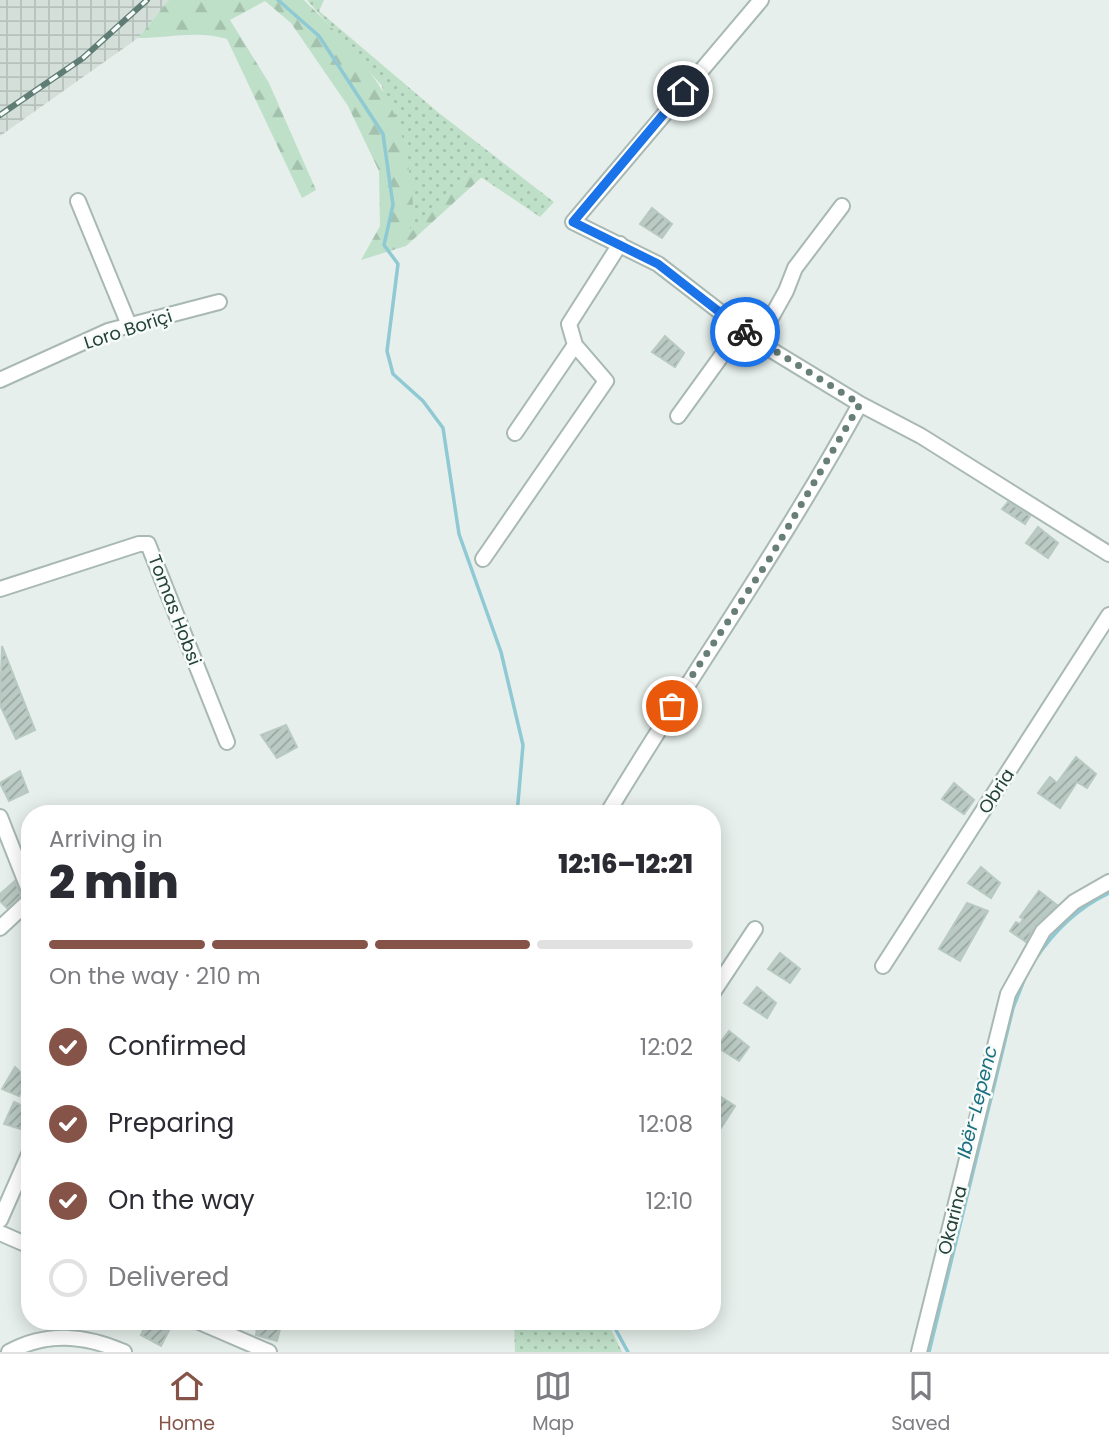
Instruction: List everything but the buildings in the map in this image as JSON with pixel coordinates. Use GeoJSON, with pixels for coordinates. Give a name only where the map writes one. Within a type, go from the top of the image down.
{"type":"FeatureCollection","features":[{"type":"Feature","properties":{"kind":"street"},"geometry":{"type":"LineString","coordinates":[[761,0],[573,222],[620,244],[683,281],[758,341],[860,404],[920,436],[1109,554]]}},
{"type":"Feature","properties":{"kind":"street"},"geometry":{"type":"LineString","coordinates":[[78,201],[129,325]]}},
{"type":"Feature","properties":{"kind":"street"},"geometry":{"type":"LineString","coordinates":[[758,341],[786,291],[795,268],[842,206]]}},
{"type":"Feature","properties":{"kind":"street"},"geometry":{"type":"LineString","coordinates":[[483,559],[606,381],[575,345],[570,333],[572,316],[620,244]]}},
{"type":"Feature","properties":{"kind":"street","name":"Loro Boriçi"},"geometry":{"type":"LineString","coordinates":[[0,380],[129,325],[219,302]]}},
{"type":"Feature","properties":{"kind":"street"},"geometry":{"type":"LineString","coordinates":[[678,416],[741,329]]}},
{"type":"Feature","properties":{"kind":"street"},"geometry":{"type":"LineString","coordinates":[[515,433],[575,345]]}},
{"type":"Feature","properties":{"kind":"street"},"geometry":{"type":"LineString","coordinates":[[612,805],[668,713],[784,536],[860,404]]}},
{"type":"Feature","properties":{"kind":"street","name":"Tomas Hobsi"},"geometry":{"type":"LineString","coordinates":[[0,589],[139,544],[148,544],[227,742]]}},
{"type":"Feature","properties":{"kind":"street","name":"Obria"},"geometry":{"type":"LineString","coordinates":[[883,967],[1109,615]]}},
{"type":"Feature","properties":{"kind":"street"},"geometry":{"type":"LineString","coordinates":[[0,817],[4,841],[21,875]]}},
{"type":"Feature","properties":{"kind":"street","name":"Okarina"},"geometry":{"type":"LineString","coordinates":[[919,1352],[1007,994],[1042,931],[1074,902],[1109,882]]}},
{"type":"Feature","properties":{"kind":"street"},"geometry":{"type":"LineString","coordinates":[[0,929],[21,909]]}},
{"type":"Feature","properties":{"kind":"street"},"geometry":{"type":"LineString","coordinates":[[721,980],[755,929]]}},
{"type":"Feature","properties":{"kind":"street"},"geometry":{"type":"LineString","coordinates":[[0,1220],[21,1192]]}},
{"type":"Feature","properties":{"kind":"street"},"geometry":{"type":"LineString","coordinates":[[0,1233],[21,1242]]}},
{"type":"Feature","properties":{"kind":"street"},"geometry":{"type":"LineString","coordinates":[[218,1330],[269,1352]]}},
{"type":"Feature","properties":{"kind":"street"},"geometry":{"type":"LineString","coordinates":[[9,1352],[45,1338],[66,1337],[88,1339],[124,1352]]}},
{"type":"Feature","properties":{"kind":"shaded area"},"geometry":{"type":"Polygon","coordinates":[[[0,0],[169,0],[138,38],[0,136],[0,0]]]}},
{"type":"Feature","properties":{"kind":"green space"},"geometry":{"type":"Polygon","coordinates":[[[169,0],[304,0],[342,38],[373,76],[396,119],[404,143],[412,188],[413,210],[409,234],[472,171],[482,177],[406,246],[361,260],[380,226],[379,171],[348,106],[291,23],[265,1],[230,20],[269,83],[316,190],[302,198],[227,39],[194,35],[138,38],[169,0]]]}},
{"type":"Feature","properties":{"kind":"green space"},"geometry":{"type":"Polygon","coordinates":[[[307,0],[324,0],[319,11],[439,113],[554,202],[540,217],[472,171],[408,236],[382,86],[307,0]]]}},
{"type":"Feature","properties":{"kind":"green space"},"geometry":{"type":"Polygon","coordinates":[[[514,1330],[611,1330],[622,1352],[515,1352],[514,1330]]]}},
{"type":"Feature","properties":{"kind":"waterway"},"geometry":{"type":"LineString","coordinates":[[278,0],[319,36],[383,134],[393,205],[384,245],[398,264],[387,351],[393,374],[423,401],[443,428],[459,534],[501,652],[523,745],[518,805]]}},
{"type":"Feature","properties":{"kind":"waterway","name":"Ibër-Lepenc"},"geometry":{"type":"LineString","coordinates":[[1034,961],[1049,940],[1067,922],[1086,906],[1109,893]]}},
{"type":"Feature","properties":{"kind":"waterway","name":"Ibër-Lepenc"},"geometry":{"type":"LineString","coordinates":[[929,1352],[1013,1008],[1024,980]]}},
{"type":"Feature","properties":{"kind":"waterway"},"geometry":{"type":"LineString","coordinates":[[616,1330],[628,1352]]}},
{"type":"Feature","properties":{"kind":"railway"},"geometry":{"type":"LineString","coordinates":[[0,115],[83,58],[147,0]]}},
{"type":"Feature","properties":{"kind":"way so far"},"geometry":{"type":"LineString","coordinates":[[672,706],[770,558],[860,404],[745,332]]}},
{"type":"Feature","properties":{"kind":"route"},"geometry":{"type":"LineString","coordinates":[[683,91],[573,222],[658,264],[745,332]]}}]}
